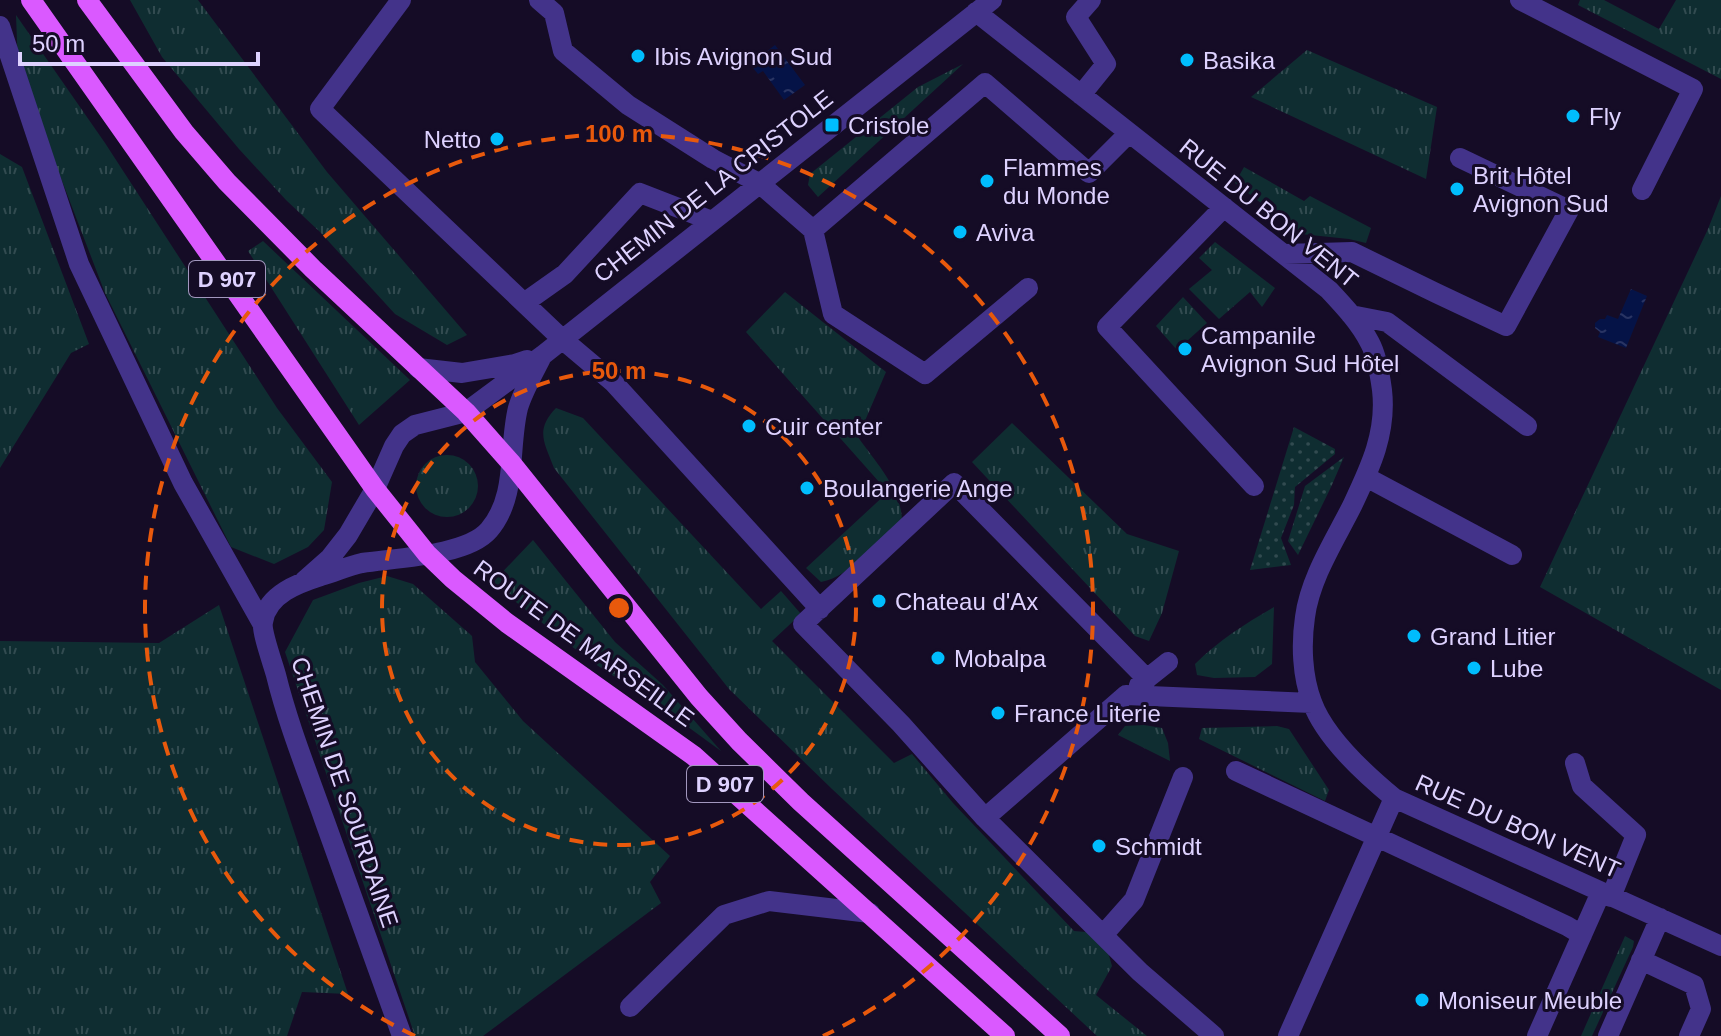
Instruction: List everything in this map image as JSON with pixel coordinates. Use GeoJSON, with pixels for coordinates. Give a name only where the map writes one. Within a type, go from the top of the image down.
{"type":"FeatureCollection","features":[{"type":"Feature","properties":{"kind":"main road","name":"ROUTE DE MARSEILLE"},"geometry":{"type":"LineString","coordinates":[[31,0],[375,489],[427,554],[507,623],[694,756],[1005,1036]]}},
{"type":"Feature","properties":{"kind":"main road","name":"ROUTE DE MARSEILLE"},"geometry":{"type":"LineString","coordinates":[[87,0],[184,132],[227,182],[313,269],[466,412],[512,464],[699,697],[739,741],[801,802],[1060,1036]]}},
{"type":"Feature","properties":{"kind":"street"},"geometry":{"type":"LineString","coordinates":[[401,0],[320,109],[562,339],[613,382],[820,609]]}},
{"type":"Feature","properties":{"kind":"street"},"geometry":{"type":"LineString","coordinates":[[539,0],[554,13],[563,51],[628,105],[713,159],[759,183],[813,230],[833,314],[925,374],[1028,288]]}},
{"type":"Feature","properties":{"kind":"street"},"geometry":{"type":"LineString","coordinates":[[1081,95],[1106,64],[1076,17],[1091,0]]}},
{"type":"Feature","properties":{"kind":"street"},"geometry":{"type":"LineString","coordinates":[[1520,0],[1693,89],[1642,190]]}},
{"type":"Feature","properties":{"kind":"street","name":"CHEMIN DE LA CRISTOLE"},"geometry":{"type":"LineString","coordinates":[[466,412],[543,355],[984,6]]}},
{"type":"Feature","properties":{"kind":"street","name":"RUE DU BON VENT"},"geometry":{"type":"LineString","coordinates":[[984,6],[1081,95],[1329,290],[1371,344],[1384,405],[1378,446],[1322,568],[1305,616],[1305,673],[1312,703],[1346,754],[1394,798],[1721,946]]}},
{"type":"Feature","properties":{"kind":"street","name":"CHEMIN DE SOURDAINE"},"geometry":{"type":"LineString","coordinates":[[0,26],[79,264],[183,483],[262,623],[284,707],[402,1036]]}},
{"type":"Feature","properties":{"kind":"street"},"geometry":{"type":"LineString","coordinates":[[813,230],[985,83],[1089,173],[1129,133]]}},
{"type":"Feature","properties":{"kind":"street"},"geometry":{"type":"LineString","coordinates":[[1285,254],[1352,252],[1506,326],[1569,210],[1460,158]]}},
{"type":"Feature","properties":{"kind":"street"},"geometry":{"type":"LineString","coordinates":[[524,303],[565,274],[640,193],[712,221]]}},
{"type":"Feature","properties":{"kind":"street"},"geometry":{"type":"LineString","coordinates":[[1224,207],[1107,327],[1254,486]]}},
{"type":"Feature","properties":{"kind":"street"},"geometry":{"type":"LineString","coordinates":[[1351,315],[1387,322],[1527,426]]}},
{"type":"Feature","properties":{"kind":"street"},"geometry":{"type":"LineString","coordinates":[[418,368],[462,373],[515,364],[543,355]]}},
{"type":"Feature","properties":{"kind":"street"},"geometry":{"type":"LineString","coordinates":[[262,623],[270,605],[286,590],[304,581],[360,564],[451,550],[489,532],[505,499],[519,406],[543,355]]}},
{"type":"Feature","properties":{"kind":"street"},"geometry":{"type":"LineString","coordinates":[[304,581],[330,558],[348,535],[402,434],[415,425],[466,412]]}},
{"type":"Feature","properties":{"kind":"street"},"geometry":{"type":"LineString","coordinates":[[1366,477],[1512,555]]}},
{"type":"Feature","properties":{"kind":"street"},"geometry":{"type":"LineString","coordinates":[[1147,679],[954,483],[803,624],[901,724],[985,818],[1140,972],[1214,1036]]}},
{"type":"Feature","properties":{"kind":"street"},"geometry":{"type":"LineString","coordinates":[[985,818],[1168,662]]}},
{"type":"Feature","properties":{"kind":"street"},"geometry":{"type":"LineString","coordinates":[[1126,695],[1312,703]]}},
{"type":"Feature","properties":{"kind":"street"},"geometry":{"type":"LineString","coordinates":[[1537,1036],[1582,935],[1636,835],[1582,786],[1575,763]]}},
{"type":"Feature","properties":{"kind":"street"},"geometry":{"type":"LineString","coordinates":[[1236,771],[1582,935]]}},
{"type":"Feature","properties":{"kind":"street"},"geometry":{"type":"LineString","coordinates":[[1103,935],[1134,900],[1183,777]]}},
{"type":"Feature","properties":{"kind":"street"},"geometry":{"type":"LineString","coordinates":[[1288,1036],[1394,798]]}},
{"type":"Feature","properties":{"kind":"street"},"geometry":{"type":"LineString","coordinates":[[630,1007],[724,915],[769,901],[870,913]]}},
{"type":"Feature","properties":{"kind":"street"},"geometry":{"type":"LineString","coordinates":[[1608,1036],[1660,918]]}},
{"type":"Feature","properties":{"kind":"street"},"geometry":{"type":"LineString","coordinates":[[1641,960],[1694,985],[1701,1009],[1689,1036]]}},
{"type":"Feature","properties":{"kind":"green space"},"geometry":{"type":"Polygon","coordinates":[[[130,0],[198,0],[327,172],[467,335],[447,345],[395,314],[239,149],[162,57],[130,0]]]}},
{"type":"Feature","properties":{"kind":"green space"},"geometry":{"type":"Polygon","coordinates":[[[1580,0],[1604,0],[1659,29],[1676,0],[1721,0],[1721,79],[1578,5],[1580,0]]]}},
{"type":"Feature","properties":{"kind":"green space"},"geometry":{"type":"Polygon","coordinates":[[[16,15],[105,143],[277,408],[332,482],[324,530],[308,547],[274,564],[231,547],[105,293],[18,66],[16,15]]]}},
{"type":"Feature","properties":{"kind":"green space"},"geometry":{"type":"Polygon","coordinates":[[[1307,50],[1437,107],[1426,179],[1251,97],[1307,50]]]}},
{"type":"Feature","properties":{"kind":"green space"},"geometry":{"type":"Polygon","coordinates":[[[963,64],[818,197],[808,185],[810,174],[918,87],[963,64]]]}},
{"type":"Feature","properties":{"kind":"green space"},"geometry":{"type":"Polygon","coordinates":[[[0,154],[22,167],[89,344],[71,353],[0,468],[0,154]]]}},
{"type":"Feature","properties":{"kind":"green space"},"geometry":{"type":"Polygon","coordinates":[[[1244,167],[1304,201],[1310,196],[1371,228],[1366,243],[1301,234],[1235,183],[1244,167]]]}},
{"type":"Feature","properties":{"kind":"green space"},"geometry":{"type":"Polygon","coordinates":[[[1721,196],[1721,690],[1540,587],[1721,196]]]}},
{"type":"Feature","properties":{"kind":"green space"},"geometry":{"type":"Polygon","coordinates":[[[263,241],[410,380],[359,425],[248,251],[263,241]]]}},
{"type":"Feature","properties":{"kind":"green space"},"geometry":{"type":"Polygon","coordinates":[[[1215,242],[1275,288],[1262,307],[1250,292],[1219,319],[1189,289],[1212,270],[1199,258],[1215,242]]]}},
{"type":"Feature","properties":{"kind":"green space"},"geometry":{"type":"Polygon","coordinates":[[[785,292],[886,372],[858,437],[892,486],[902,519],[844,573],[821,582],[806,568],[888,492],[746,332],[785,292]]]}},
{"type":"Feature","properties":{"kind":"green space"},"geometry":{"type":"Polygon","coordinates":[[[1183,297],[1207,323],[1177,350],[1156,326],[1183,297]]]}},
{"type":"Feature","properties":{"kind":"green space"},"geometry":{"type":"Polygon","coordinates":[[[556,408],[583,418],[761,609],[781,591],[801,614],[772,641],[894,763],[912,754],[953,803],[1074,931],[1086,932],[1106,945],[1112,966],[1096,995],[1147,1036],[1097,1036],[729,689],[554,468],[543,436],[545,423],[556,408]]]}},
{"type":"Feature","properties":{"kind":"green space"},"geometry":{"type":"Polygon","coordinates":[[[1012,423],[1127,534],[1179,551],[1162,613],[1149,641],[1135,636],[972,462],[1012,423]]]}},
{"type":"Feature","properties":{"kind":"green space"},"geometry":{"type":"Polygon","coordinates":[[[1294,427],[1335,449],[1335,454],[1295,487],[1294,505],[1281,538],[1291,565],[1250,570],[1294,427]]]}},
{"type":"Feature","properties":{"kind":"green space"},"geometry":{"type":"Polygon","coordinates":[[[447,455],[459,457],[469,464],[476,474],[476,498],[469,508],[459,515],[447,517],[435,515],[425,508],[418,498],[416,486],[418,474],[425,464],[435,457],[447,455]]]}},
{"type":"Feature","properties":{"kind":"green space"},"geometry":{"type":"Polygon","coordinates":[[[1344,457],[1298,555],[1288,541],[1305,486],[1344,457]]]}},
{"type":"Feature","properties":{"kind":"green space"},"geometry":{"type":"Polygon","coordinates":[[[533,540],[615,642],[663,685],[721,751],[589,660],[492,583],[533,540]]]}},
{"type":"Feature","properties":{"kind":"green space"},"geometry":{"type":"Polygon","coordinates":[[[387,576],[413,584],[472,636],[475,662],[523,721],[670,856],[650,882],[661,903],[483,1036],[415,1036],[285,652],[313,600],[387,576]]]}},
{"type":"Feature","properties":{"kind":"green space"},"geometry":{"type":"Polygon","coordinates":[[[219,605],[348,994],[302,992],[287,1036],[0,1036],[0,641],[159,643],[219,605]]]}},
{"type":"Feature","properties":{"kind":"green space"},"geometry":{"type":"Polygon","coordinates":[[[1274,607],[1272,664],[1255,677],[1214,678],[1197,675],[1195,664],[1204,655],[1233,632],[1274,607]]]}},
{"type":"Feature","properties":{"kind":"green space"},"geometry":{"type":"Polygon","coordinates":[[[1125,726],[1162,728],[1170,761],[1118,735],[1125,726]]]}},
{"type":"Feature","properties":{"kind":"green space"},"geometry":{"type":"Polygon","coordinates":[[[1277,726],[1289,729],[1329,790],[1325,801],[1199,739],[1202,728],[1277,726]]]}},
{"type":"Feature","properties":{"kind":"green space"},"geometry":{"type":"Polygon","coordinates":[[[1625,936],[1634,941],[1633,947],[1592,1036],[1581,1036],[1625,936]]]}},
{"type":"Feature","properties":{"kind":"water"},"geometry":{"type":"Polygon","coordinates":[[[775,45],[805,85],[784,100],[763,71],[758,74],[750,64],[775,45]]]}},
{"type":"Feature","properties":{"kind":"water"},"geometry":{"type":"Polygon","coordinates":[[[1631,289],[1647,296],[1626,348],[1598,337],[1600,332],[1595,328],[1595,323],[1607,315],[1618,319],[1631,289]]]}},
{"type":"Feature","properties":{"kind":"place","name":"Ibis Avignon Sud"},"geometry":{"type":"Point","coordinates":[638,56]}},
{"type":"Feature","properties":{"kind":"place","name":"Basika"},"geometry":{"type":"Point","coordinates":[1187,60]}},
{"type":"Feature","properties":{"kind":"place","name":"Fly"},"geometry":{"type":"Point","coordinates":[1573,116]}},
{"type":"Feature","properties":{"kind":"place","name":"Cristole"},"geometry":{"type":"Point","coordinates":[832,125]}},
{"type":"Feature","properties":{"kind":"place","name":"Netto"},"geometry":{"type":"Point","coordinates":[497,139]}},
{"type":"Feature","properties":{"kind":"place","name":"Flammes du Monde"},"geometry":{"type":"Point","coordinates":[987,181]}},
{"type":"Feature","properties":{"kind":"place","name":"Brit Hôtel Avignon Sud"},"geometry":{"type":"Point","coordinates":[1457,189]}},
{"type":"Feature","properties":{"kind":"place","name":"Aviva"},"geometry":{"type":"Point","coordinates":[960,232]}},
{"type":"Feature","properties":{"kind":"place","name":"Campanile Avignon Sud Hôtel"},"geometry":{"type":"Point","coordinates":[1185,349]}},
{"type":"Feature","properties":{"kind":"place","name":"Cuir center"},"geometry":{"type":"Point","coordinates":[749,426]}},
{"type":"Feature","properties":{"kind":"place","name":"Boulangerie Ange"},"geometry":{"type":"Point","coordinates":[807,488]}},
{"type":"Feature","properties":{"kind":"place","name":"Chateau d'Ax"},"geometry":{"type":"Point","coordinates":[879,601]}},
{"type":"Feature","properties":{"kind":"place","name":"Grand Litier"},"geometry":{"type":"Point","coordinates":[1414,636]}},
{"type":"Feature","properties":{"kind":"place","name":"Mobalpa"},"geometry":{"type":"Point","coordinates":[938,658]}},
{"type":"Feature","properties":{"kind":"place","name":"Lube"},"geometry":{"type":"Point","coordinates":[1474,668]}},
{"type":"Feature","properties":{"kind":"place","name":"France Literie"},"geometry":{"type":"Point","coordinates":[998,713]}},
{"type":"Feature","properties":{"kind":"place","name":"Schmidt"},"geometry":{"type":"Point","coordinates":[1099,846]}},
{"type":"Feature","properties":{"kind":"place","name":"Moniseur Meuble"},"geometry":{"type":"Point","coordinates":[1422,1000]}}]}
